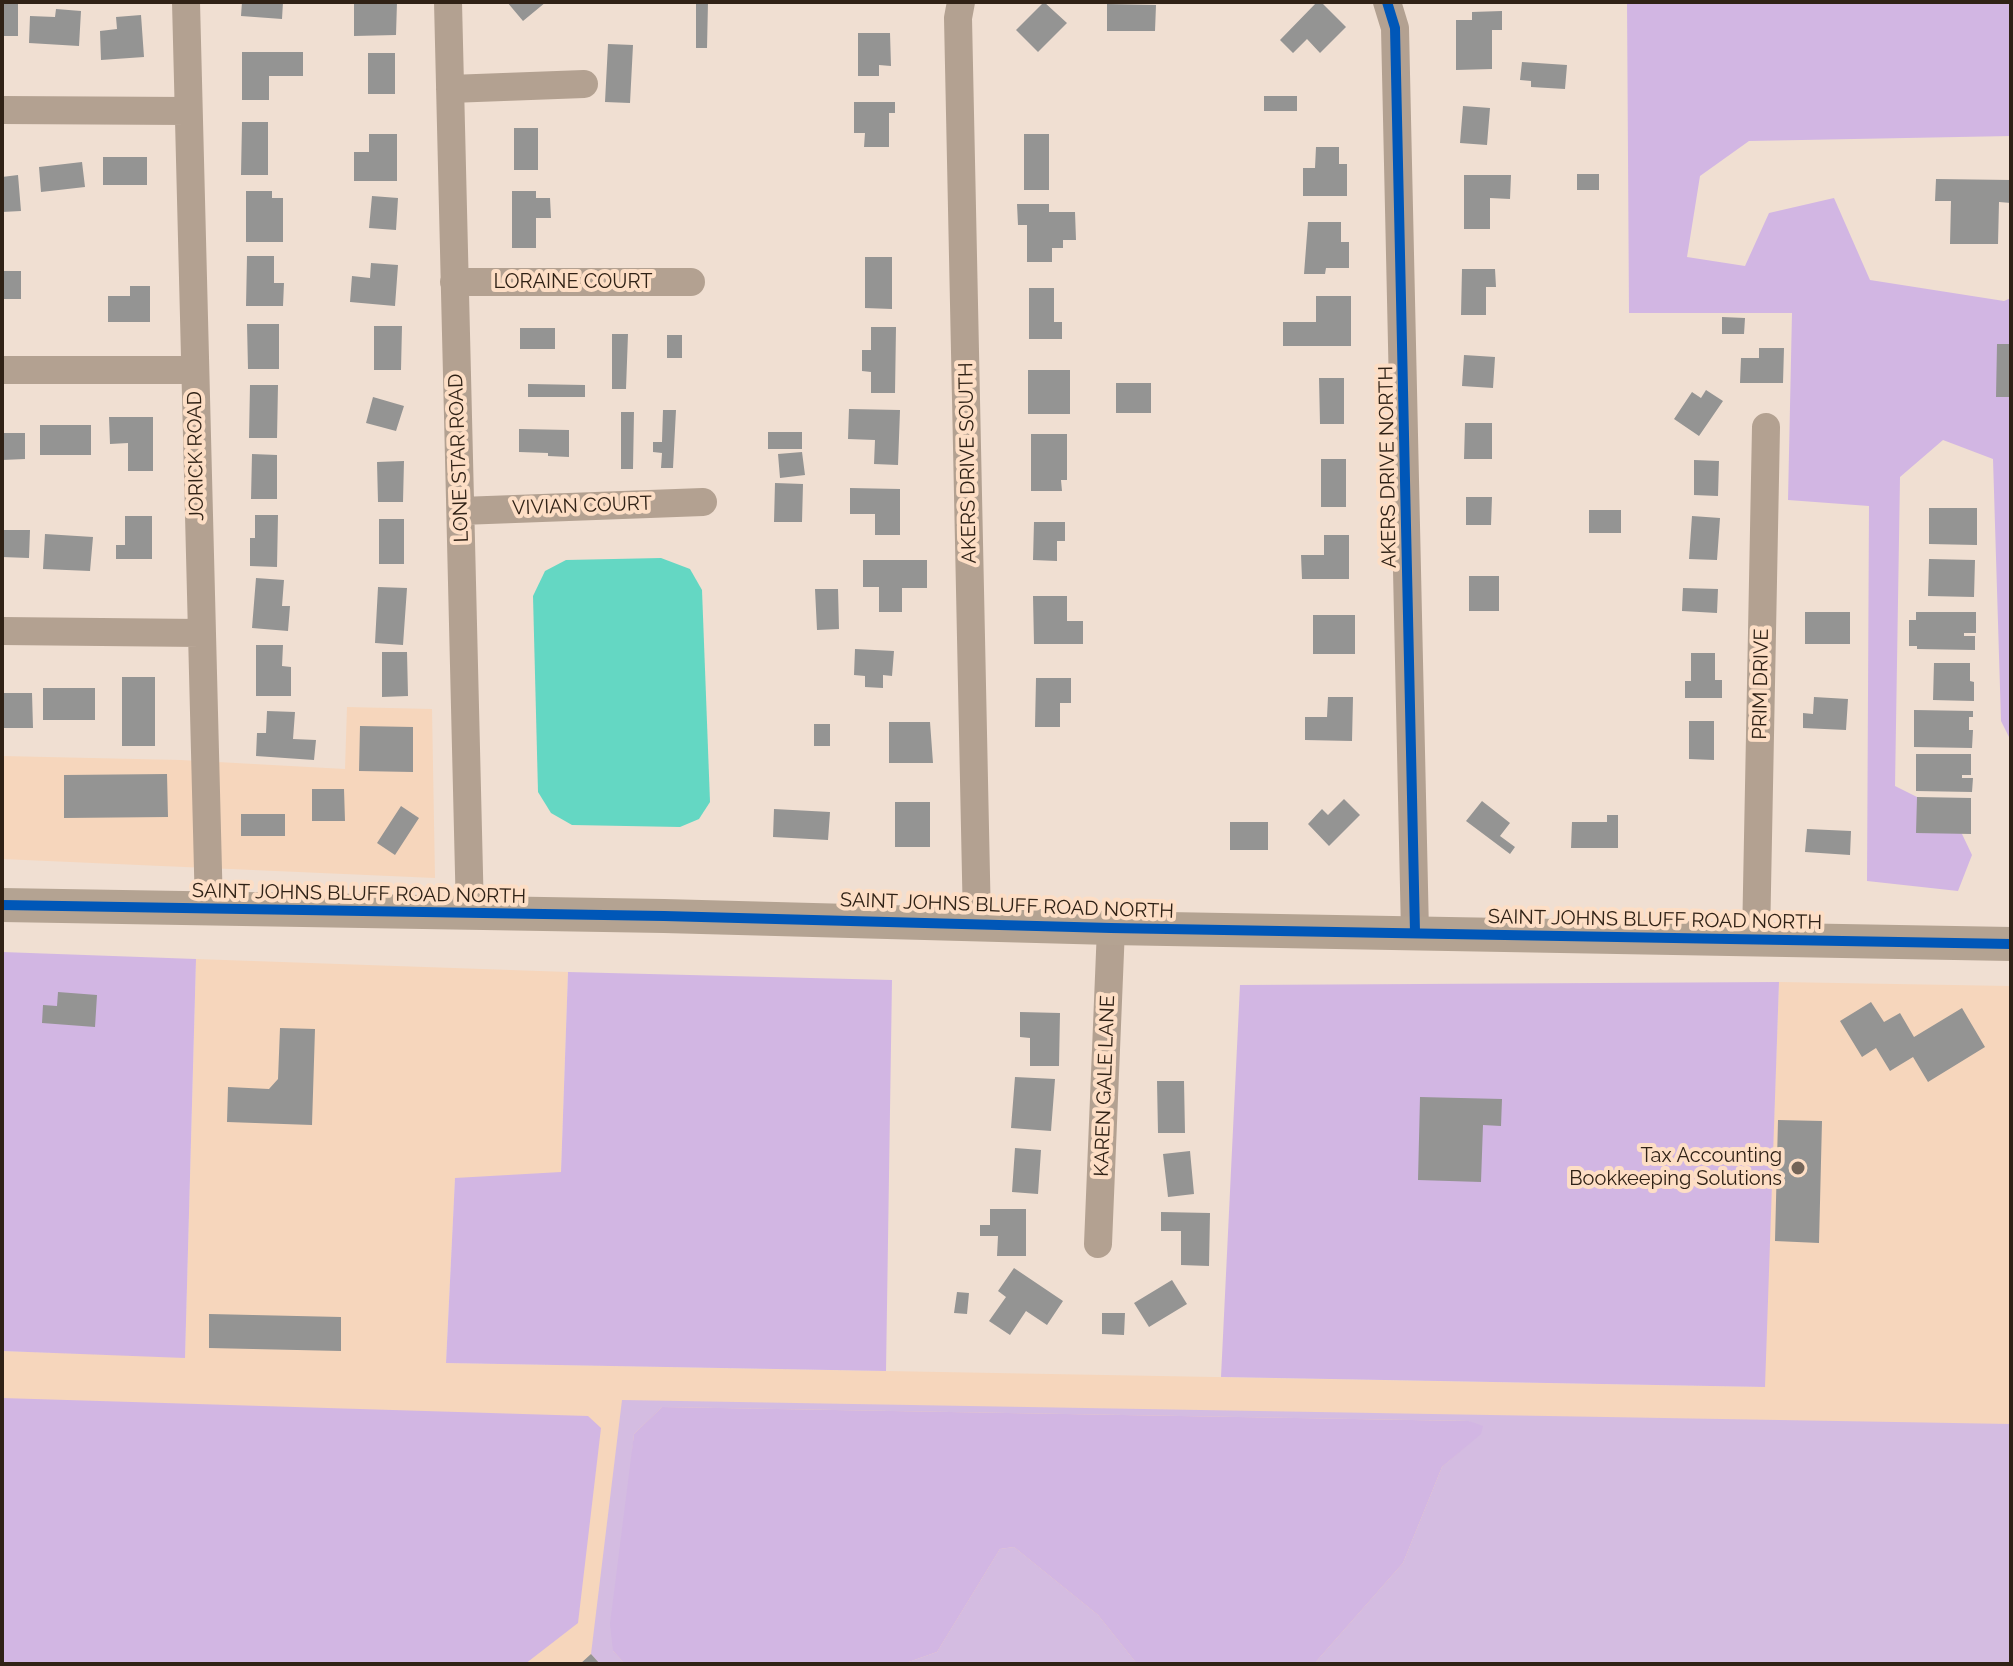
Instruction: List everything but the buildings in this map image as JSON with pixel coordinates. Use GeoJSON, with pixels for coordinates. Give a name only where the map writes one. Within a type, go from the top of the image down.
{"type":"FeatureCollection","features":[{"type":"Feature","properties":{"kind":"main road","name":"SAINT JOHNS BLUFF ROAD NORTH"},"geometry":{"type":"LineString","coordinates":[[2,905],[2011,944]]}},
{"type":"Feature","properties":{"kind":"street","name":"JORICK ROAD"},"geometry":{"type":"LineString","coordinates":[[186,2],[209,910]]}},
{"type":"Feature","properties":{"kind":"street","name":"LONE STAR ROAD"},"geometry":{"type":"LineString","coordinates":[[448,2],[470,914]]}},
{"type":"Feature","properties":{"kind":"street","name":"AKERS DRIVE SOUTH"},"geometry":{"type":"LineString","coordinates":[[961,2],[958,18],[977,923]]}},
{"type":"Feature","properties":{"kind":"street","name":"AKERS DRIVE NORTH"},"geometry":{"type":"LineString","coordinates":[[1387,2],[1395,28],[1415,932]]}},
{"type":"Feature","properties":{"kind":"street"},"geometry":{"type":"LineString","coordinates":[[450,89],[584,84]]}},
{"type":"Feature","properties":{"kind":"street"},"geometry":{"type":"LineString","coordinates":[[2,110],[188,111]]}},
{"type":"Feature","properties":{"kind":"street","name":"LORAINE COURT"},"geometry":{"type":"LineString","coordinates":[[454,282],[691,282]]}},
{"type":"Feature","properties":{"kind":"street"},"geometry":{"type":"LineString","coordinates":[[2,370],[194,370]]}},
{"type":"Feature","properties":{"kind":"street","name":"PRIM DRIVE"},"geometry":{"type":"LineString","coordinates":[[1756,940],[1766,427]]}},
{"type":"Feature","properties":{"kind":"street","name":"VIVIAN COURT"},"geometry":{"type":"LineString","coordinates":[[461,511],[703,502]]}},
{"type":"Feature","properties":{"kind":"street"},"geometry":{"type":"LineString","coordinates":[[2,631],[200,633]]}},
{"type":"Feature","properties":{"kind":"street","name":"KAREN GALE LANE"},"geometry":{"type":"LineString","coordinates":[[1098,1244],[1111,928]]}},
{"type":"Feature","properties":{"kind":"shaded area"},"geometry":{"type":"Polygon","coordinates":[[[1627,2],[2011,2],[2011,136],[1749,141],[1700,176],[1687,257],[1745,266],[1769,213],[1834,198],[1870,280],[2004,301],[2011,298],[2011,741],[2001,721],[1993,459],[1943,440],[1900,477],[1895,786],[1953,815],[1972,855],[1958,891],[1867,881],[1869,506],[1788,500],[1792,313],[1629,313],[1627,2]]]}},
{"type":"Feature","properties":{"kind":"shaded area"},"geometry":{"type":"Polygon","coordinates":[[[347,707],[432,709],[435,878],[2,859],[2,756],[181,760],[345,769],[347,707]]]}},
{"type":"Feature","properties":{"kind":"shaded area"},"geometry":{"type":"Polygon","coordinates":[[[2,952],[196,959],[185,1358],[2,1351],[2,952]]]}},
{"type":"Feature","properties":{"kind":"shaded area"},"geometry":{"type":"Polygon","coordinates":[[[196,959],[568,972],[561,1173],[455,1179],[446,1363],[1764,1387],[1779,982],[2011,986],[2011,1664],[2,1664],[2,1351],[185,1357],[196,959]]]}},
{"type":"Feature","properties":{"kind":"shaded area"},"geometry":{"type":"Polygon","coordinates":[[[568,972],[892,980],[886,1371],[446,1363],[455,1178],[561,1172],[568,972]]]}},
{"type":"Feature","properties":{"kind":"shaded area"},"geometry":{"type":"Polygon","coordinates":[[[1779,982],[1765,1387],[1221,1377],[1240,985],[1779,982]]]}},
{"type":"Feature","properties":{"kind":"shaded area"},"geometry":{"type":"Polygon","coordinates":[[[2,1398],[588,1416],[601,1428],[578,1623],[525,1664],[2,1664],[2,1398]]]}},
{"type":"Feature","properties":{"kind":"shaded area"},"geometry":{"type":"Polygon","coordinates":[[[622,1400],[2011,1424],[2011,1664],[1314,1664],[1403,1563],[1442,1467],[1481,1433],[1469,1421],[662,1407],[634,1434],[613,1651],[625,1664],[600,1664],[591,1654],[622,1400]]]}},
{"type":"Feature","properties":{"kind":"shaded area"},"geometry":{"type":"Polygon","coordinates":[[[662,1407],[1469,1421],[1483,1426],[1481,1434],[1442,1467],[1403,1563],[1314,1664],[1137,1664],[1098,1615],[1014,1547],[1000,1549],[937,1652],[903,1664],[625,1664],[613,1651],[610,1624],[634,1434],[662,1407]]]}},
{"type":"Feature","properties":{"kind":"shaded area"},"geometry":{"type":"Polygon","coordinates":[[[1014,1547],[1098,1615],[1137,1664],[903,1664],[937,1652],[1000,1549],[1014,1547]]]}},
{"type":"Feature","properties":{"kind":"water"},"geometry":{"type":"Polygon","coordinates":[[[661,558],[690,569],[702,590],[710,802],[699,819],[680,827],[572,825],[551,813],[538,792],[533,596],[545,571],[566,560],[661,558]]]}},
{"type":"Feature","properties":{"kind":"cycle path"},"geometry":{"type":"LineString","coordinates":[[1387,2],[1395,28],[1415,932]]}},
{"type":"Feature","properties":{"kind":"cycle path"},"geometry":{"type":"LineString","coordinates":[[2,905],[2011,944]]}},
{"type":"Feature","properties":{"kind":"place","name":"Tax Accounting Bookkeeping Solutions"},"geometry":{"type":"Point","coordinates":[1798,1168]}}]}
